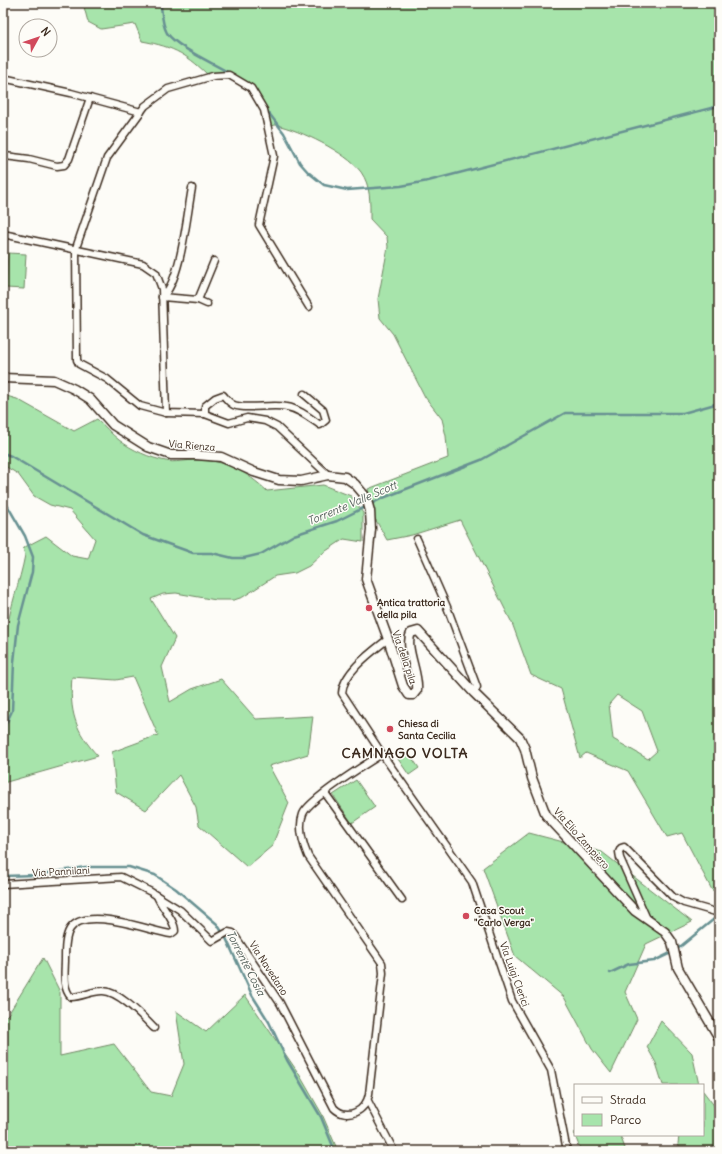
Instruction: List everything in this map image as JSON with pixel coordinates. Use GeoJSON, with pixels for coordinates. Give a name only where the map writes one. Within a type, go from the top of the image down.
{"type":"FeatureCollection","features":[{"type":"Feature","properties":{"kind":"street"},"geometry":{"type":"LineString","coordinates":[[309,307],[259,225],[274,156],[264,110],[251,88],[229,75],[213,76],[168,89],[145,106],[107,158],[76,248],[77,360],[79,364],[107,380],[140,406],[166,413],[205,414],[229,423],[247,418],[266,421],[277,427],[328,475]]}},
{"type":"Feature","properties":{"kind":"street"},"geometry":{"type":"LineString","coordinates":[[3,78],[134,108],[141,112]]}},
{"type":"Feature","properties":{"kind":"street"},"geometry":{"type":"LineString","coordinates":[[5,156],[29,159],[57,166],[64,165],[69,159],[90,98]]}},
{"type":"Feature","properties":{"kind":"street"},"geometry":{"type":"LineString","coordinates":[[162,297],[167,293],[176,275],[192,188]]}},
{"type":"Feature","properties":{"kind":"street"},"geometry":{"type":"LineString","coordinates":[[3,234],[76,248],[143,264],[156,273],[162,289],[166,413]]}},
{"type":"Feature","properties":{"kind":"street"},"geometry":{"type":"LineString","coordinates":[[198,300],[214,261]]}},
{"type":"Feature","properties":{"kind":"street"},"geometry":{"type":"LineString","coordinates":[[162,297],[198,300],[207,304]]}},
{"type":"Feature","properties":{"kind":"street","name":"Via Rienza"},"geometry":{"type":"LineString","coordinates":[[3,378],[54,380],[74,389],[90,399],[113,425],[148,447],[171,455],[196,454],[221,458],[254,472],[279,480],[301,481],[328,475],[345,477],[355,484],[366,497]]}},
{"type":"Feature","properties":{"kind":"street"},"geometry":{"type":"LineString","coordinates":[[205,414],[204,406],[215,398],[223,395],[233,405],[247,407],[271,404],[288,407],[302,413],[320,425],[326,420],[323,410],[304,394]]}},
{"type":"Feature","properties":{"kind":"street","name":"Via della pila"},"geometry":{"type":"LineString","coordinates":[[366,497],[370,511],[371,529],[366,580],[388,638],[403,686],[409,695],[413,695]]}},
{"type":"Feature","properties":{"kind":"street"},"geometry":{"type":"LineString","coordinates":[[417,539],[447,607],[477,687],[474,693]]}},
{"type":"Feature","properties":{"kind":"street","name":"Via Elio Zampiero"},"geometry":{"type":"LineString","coordinates":[[413,695],[418,686],[409,641],[411,633],[415,631],[421,633],[435,651],[523,743],[532,778],[546,815],[635,911],[665,932],[672,942],[678,968],[719,1038]]}},
{"type":"Feature","properties":{"kind":"street","name":"Via Luigi Clerici"},"geometry":{"type":"LineString","coordinates":[[388,638],[361,661],[342,689],[344,698],[472,882],[512,1001],[551,1070],[567,1151]]}},
{"type":"Feature","properties":{"kind":"street"},"geometry":{"type":"LineString","coordinates":[[382,754],[313,802],[303,813],[302,842],[308,856],[382,963],[383,973],[368,1101],[394,1151]]}},
{"type":"Feature","properties":{"kind":"street"},"geometry":{"type":"LineString","coordinates":[[325,793],[402,900]]}},
{"type":"Feature","properties":{"kind":"street"},"geometry":{"type":"LineString","coordinates":[[647,919],[620,858],[619,852],[621,848],[624,847],[634,856],[673,897],[684,903],[718,912]]}},
{"type":"Feature","properties":{"kind":"street","name":"Via Navedano"},"geometry":{"type":"LineString","coordinates":[[121,877],[180,910],[212,941],[228,932],[233,933],[280,1003],[330,1102],[339,1113],[346,1114],[354,1113],[368,1101]]}},
{"type":"Feature","properties":{"kind":"street","name":"Via Pannilani"},"geometry":{"type":"LineString","coordinates":[[3,884],[121,877]]}},
{"type":"Feature","properties":{"kind":"street"},"geometry":{"type":"LineString","coordinates":[[154,1028],[112,993],[98,991],[78,997],[72,997],[68,994],[65,982],[65,945],[71,927],[77,923],[99,919],[122,921],[140,928],[171,934],[175,931],[175,926],[161,907],[157,896]]}},
{"type":"Feature","properties":{"kind":"green space"},"geometry":{"type":"Polygon","coordinates":[[[83,3],[719,3],[719,891],[712,890],[682,833],[667,837],[628,771],[586,753],[580,758],[561,689],[531,675],[512,623],[460,520],[412,535],[387,540],[373,515],[368,489],[448,458],[446,436],[442,419],[425,397],[393,334],[380,318],[378,299],[388,247],[387,237],[370,219],[370,201],[367,183],[361,172],[345,157],[322,143],[276,125],[264,127],[258,103],[245,86],[232,80],[211,78],[195,63],[180,53],[163,46],[142,41],[135,24],[101,29],[88,22],[83,3]],[[617,695],[609,704],[613,739],[648,759],[657,751],[642,711],[617,695]]]}},
{"type":"Feature","properties":{"kind":"green space"},"geometry":{"type":"Polygon","coordinates":[[[8,253],[26,254],[24,289],[6,288],[8,253]]]}},
{"type":"Feature","properties":{"kind":"green space"},"geometry":{"type":"Polygon","coordinates":[[[3,395],[17,399],[74,431],[97,419],[124,444],[154,458],[169,462],[206,460],[225,464],[251,478],[267,491],[323,485],[351,496],[363,513],[363,542],[344,539],[323,553],[309,566],[295,573],[275,576],[243,597],[234,600],[216,600],[176,593],[163,594],[151,599],[175,638],[162,667],[170,702],[192,689],[221,679],[256,719],[313,716],[308,754],[269,766],[289,803],[272,846],[247,867],[199,825],[196,807],[179,775],[146,810],[116,792],[112,752],[158,735],[133,677],[116,680],[72,677],[71,689],[75,720],[84,738],[98,756],[3,783],[4,654],[10,616],[25,555],[23,548],[46,536],[72,556],[88,559],[95,539],[70,510],[50,505],[34,496],[18,474],[3,465],[3,395]]]}},
{"type":"Feature","properties":{"kind":"green space"},"geometry":{"type":"Polygon","coordinates":[[[408,752],[419,768],[409,775],[398,759],[408,752]]]}},
{"type":"Feature","properties":{"kind":"green space"},"geometry":{"type":"Polygon","coordinates":[[[356,780],[375,807],[352,823],[333,795],[356,780]]]}},
{"type":"Feature","properties":{"kind":"green space"},"geometry":{"type":"Polygon","coordinates":[[[529,833],[602,852],[692,922],[646,944],[625,992],[637,1019],[611,1073],[592,1049],[564,997],[515,956],[483,868],[529,833]]]}},
{"type":"Feature","properties":{"kind":"green space"},"geometry":{"type":"Polygon","coordinates":[[[43,958],[60,992],[60,1056],[114,1044],[151,1092],[171,1096],[184,1064],[176,1011],[206,1032],[245,995],[299,1074],[322,1114],[338,1151],[3,1151],[3,1019],[9,1013],[43,958]]]}},
{"type":"Feature","properties":{"kind":"green space"},"geometry":{"type":"Polygon","coordinates":[[[661,1021],[692,1053],[699,1084],[663,1084],[656,1063],[647,1047],[661,1021]]]}},
{"type":"Feature","properties":{"kind":"green space"},"geometry":{"type":"Polygon","coordinates":[[[704,1092],[719,1112],[719,1151],[681,1151],[678,1144],[679,1136],[704,1136],[704,1092]]]}},
{"type":"Feature","properties":{"kind":"green space"},"geometry":{"type":"Polygon","coordinates":[[[575,1136],[620,1136],[626,1151],[581,1151],[575,1136]]]}},
{"type":"Feature","properties":{"kind":"waterway"},"geometry":{"type":"LineString","coordinates":[[157,3],[161,5],[164,26],[167,33],[172,38],[187,49],[231,74]]}},
{"type":"Feature","properties":{"kind":"waterway"},"geometry":{"type":"LineString","coordinates":[[265,108],[284,133],[300,163],[308,172],[324,185],[347,190],[401,186],[428,181],[719,106]]}},
{"type":"Feature","properties":{"kind":"waterway","name":"Torrente Valle Scott"},"geometry":{"type":"LineString","coordinates":[[3,453],[11,456],[143,535],[193,553],[212,553],[233,558],[244,558],[261,554],[294,535],[337,521],[383,498],[481,460],[565,413],[683,413],[719,403]]}},
{"type":"Feature","properties":{"kind":"waterway","name":"Torrente Cosia"},"geometry":{"type":"LineString","coordinates":[[3,498],[25,536],[33,557],[32,572],[18,625],[14,662],[12,711],[3,730]]}},
{"type":"Feature","properties":{"kind":"waterway","name":"Torrente Cosia"},"geometry":{"type":"LineString","coordinates":[[3,876],[36,875],[85,867],[129,867],[155,875],[176,889],[217,924],[226,938],[252,995],[269,1022],[287,1060],[321,1117],[335,1151]]}},
{"type":"Feature","properties":{"kind":"waterway"},"geometry":{"type":"LineString","coordinates":[[610,973],[629,964],[654,961],[675,951],[719,915]]}},
{"type":"Feature","properties":{"kind":"place","name":"Antica trattoria della pila"},"geometry":{"type":"Point","coordinates":[369,608]}},
{"type":"Feature","properties":{"kind":"place","name":"Chiesa di Santa Cecilia"},"geometry":{"type":"Point","coordinates":[390,729]}},
{"type":"Feature","properties":{"kind":"place","name":"Casa Scout \"Carlo Verga\""},"geometry":{"type":"Point","coordinates":[466,916]}},
{"type":"Feature","properties":{"kind":"district","name":"CAMNAGO VOLTA"},"geometry":{"type":"Point","coordinates":[405,753]}}]}
